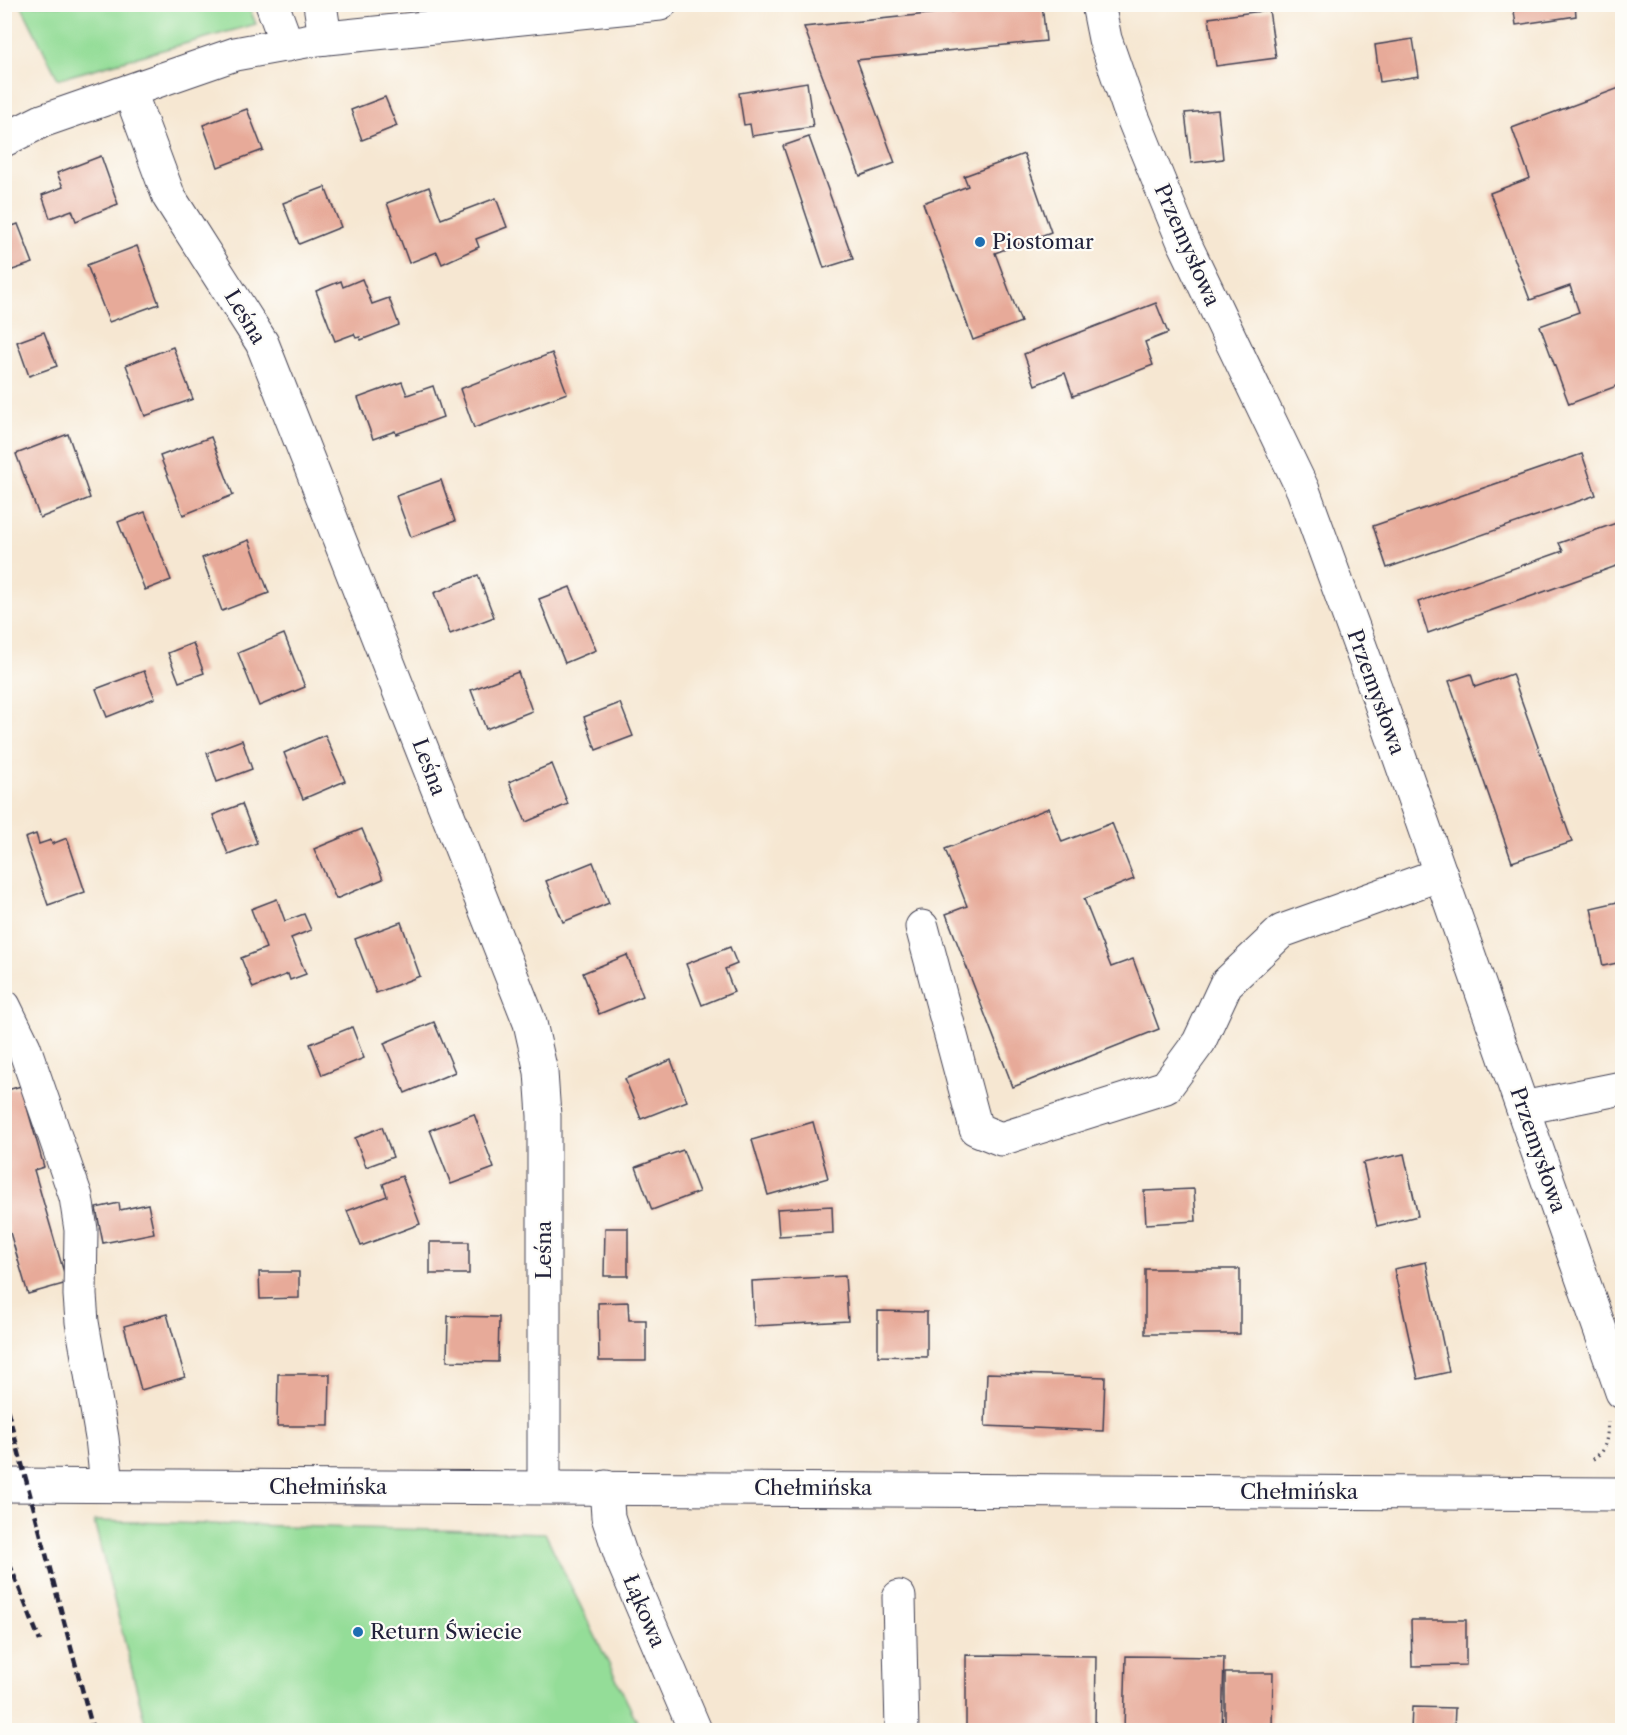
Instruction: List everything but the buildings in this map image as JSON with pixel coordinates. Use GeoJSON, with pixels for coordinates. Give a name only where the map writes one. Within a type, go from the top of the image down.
{"type":"FeatureCollection","features":[{"type":"Feature","properties":{"kind":"street"},"geometry":{"type":"LineString","coordinates":[[272,4],[287,45]]}},
{"type":"Feature","properties":{"kind":"street"},"geometry":{"type":"LineString","coordinates":[[320,4],[325,38]]}},
{"type":"Feature","properties":{"kind":"street"},"geometry":{"type":"LineString","coordinates":[[4,140],[42,121],[235,54],[325,38],[660,4]]}},
{"type":"Feature","properties":{"kind":"street","name":"Przemysłowa"},"geometry":{"type":"LineString","coordinates":[[1098,4],[1105,39],[1129,108],[1182,238],[1303,490],[1623,1392]]}},
{"type":"Feature","properties":{"kind":"street","name":"Leśna"},"geometry":{"type":"LineString","coordinates":[[130,92],[169,197],[262,343],[530,1023],[541,1072],[544,1116],[544,1487]]}},
{"type":"Feature","properties":{"kind":"street"},"geometry":{"type":"LineString","coordinates":[[922,927],[975,1129],[1000,1139],[1166,1087],[1199,1042],[1226,984],[1282,931],[1441,874]]}},
{"type":"Feature","properties":{"kind":"street"},"geometry":{"type":"LineString","coordinates":[[4,1006],[24,1047],[76,1197],[81,1230],[82,1322],[102,1438],[107,1485]]}},
{"type":"Feature","properties":{"kind":"street"},"geometry":{"type":"LineString","coordinates":[[1523,1108],[1623,1088]]}},
{"type":"Feature","properties":{"kind":"street","name":"Chełmińska"},"geometry":{"type":"LineString","coordinates":[[4,1485],[1623,1494]]}},
{"type":"Feature","properties":{"kind":"street","name":"Łąkowa"},"geometry":{"type":"LineString","coordinates":[[606,1487],[608,1517],[622,1559],[695,1731]]}},
{"type":"Feature","properties":{"kind":"street"},"geometry":{"type":"LineString","coordinates":[[899,1597],[902,1731]]}},
{"type":"Feature","properties":{"kind":"green space"},"geometry":{"type":"Polygon","coordinates":[[[21,5],[248,5],[256,24],[58,79],[21,5]]]}},
{"type":"Feature","properties":{"kind":"green space","name":"Return Świecie"},"geometry":{"type":"Polygon","coordinates":[[[94,1521],[545,1533],[641,1730],[147,1730],[94,1521]]]}},
{"type":"Feature","properties":{"kind":"railway"},"geometry":{"type":"LineString","coordinates":[[4,1397],[93,1730]]}},
{"type":"Feature","properties":{"kind":"railway"},"geometry":{"type":"LineString","coordinates":[[4,1550],[40,1641]]}},
{"type":"Feature","properties":{"kind":"place","name":"Piostomar"},"geometry":{"type":"Point","coordinates":[980,242]}},
{"type":"Feature","properties":{"kind":"place","name":"Return Świecie"},"geometry":{"type":"Point","coordinates":[358,1632]}}]}
